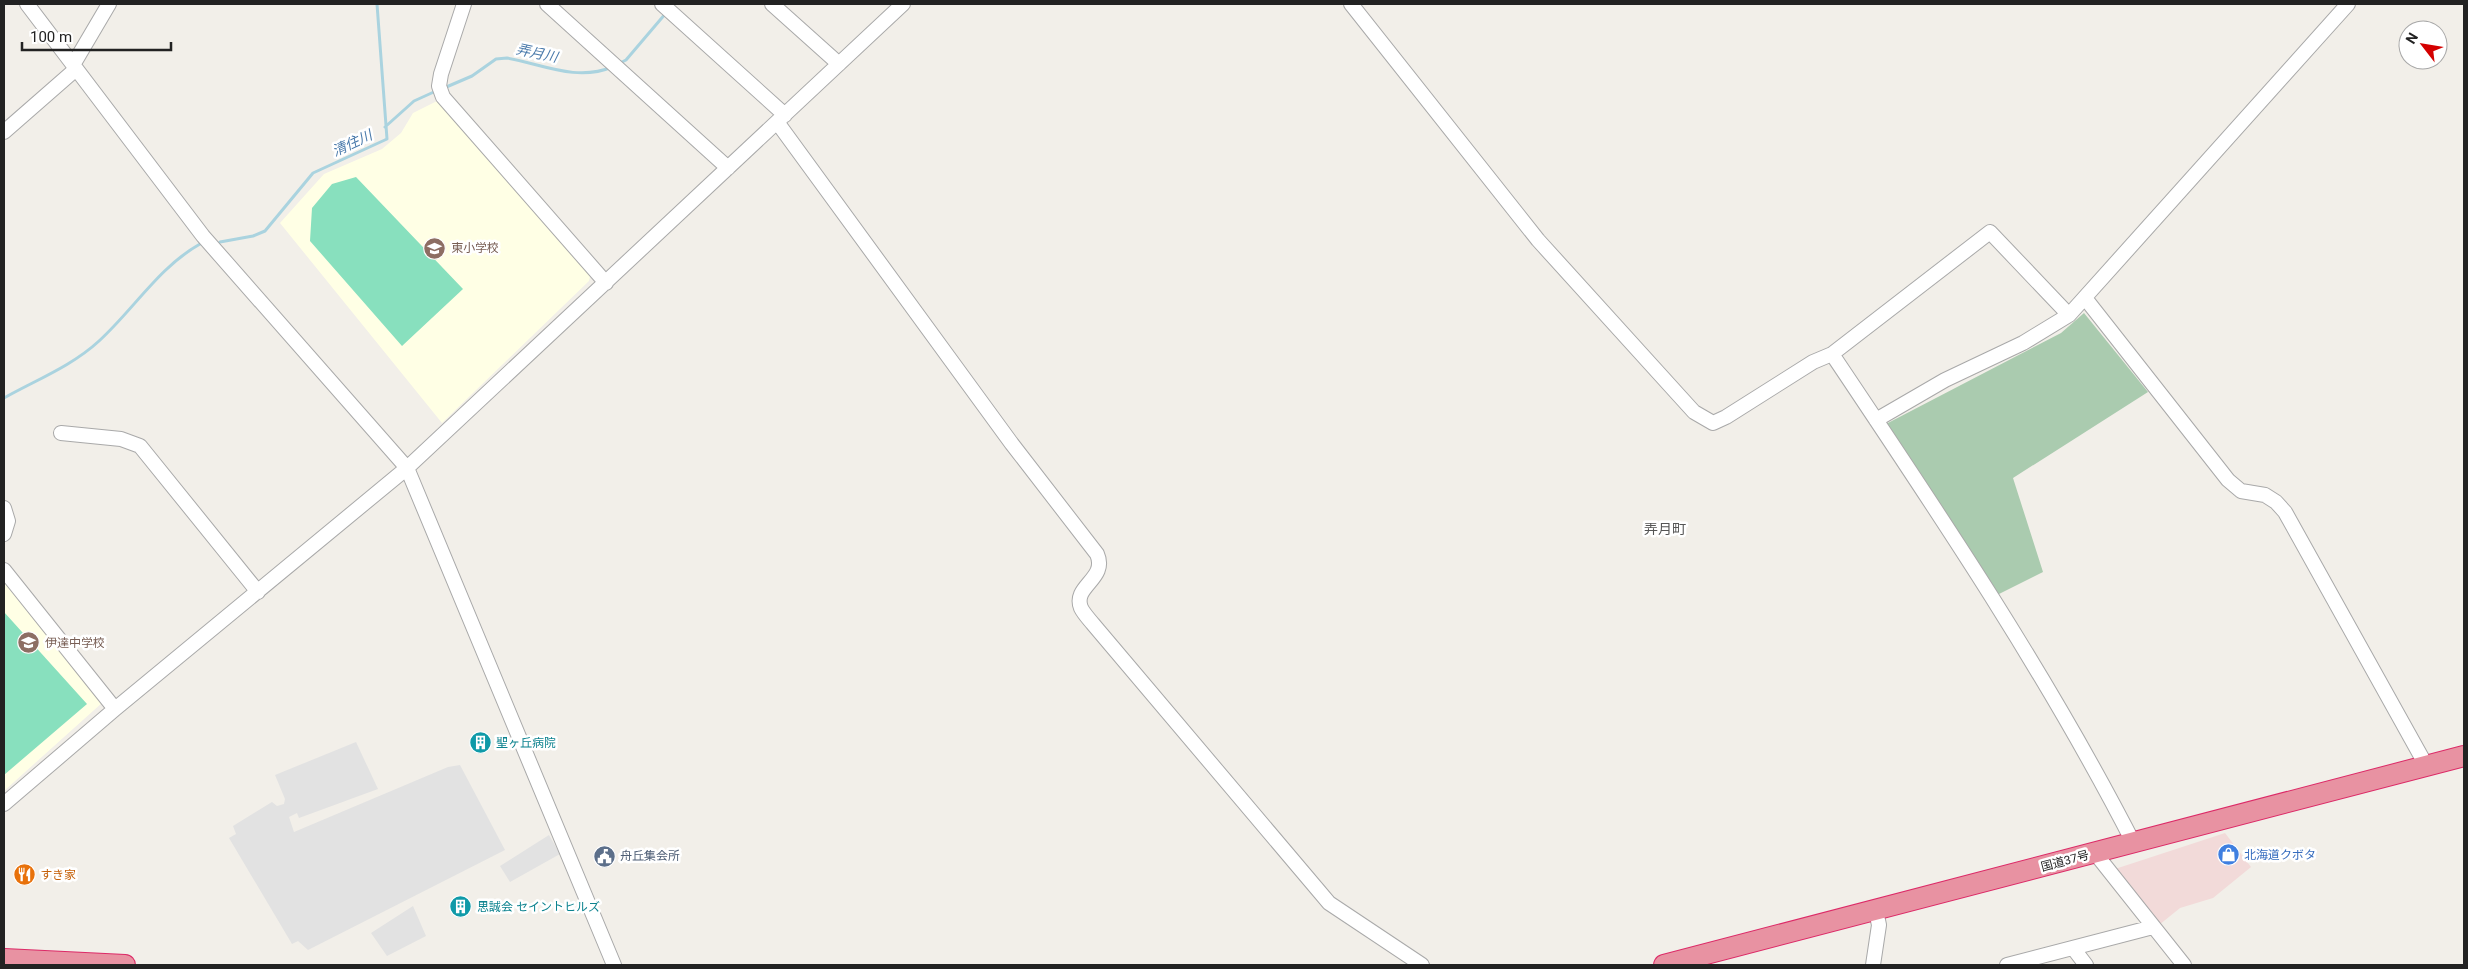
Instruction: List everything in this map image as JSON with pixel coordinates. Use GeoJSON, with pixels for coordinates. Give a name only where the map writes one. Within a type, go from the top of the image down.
{"type":"FeatureCollection","features":[{"type":"Feature","properties":{"kind":"highway","name":"国道37号"},"geometry":{"type":"LineString","coordinates":[[1664,965],[2134,844],[2464,756]]}},
{"type":"Feature","properties":{"kind":"highway"},"geometry":{"type":"LineString","coordinates":[[4,960],[125,965]]}},
{"type":"Feature","properties":{"kind":"street"},"geometry":{"type":"LineString","coordinates":[[27,4],[203,236],[407,468],[614,965]]}},
{"type":"Feature","properties":{"kind":"street"},"geometry":{"type":"LineString","coordinates":[[4,132],[74,67],[109,4]]}},
{"type":"Feature","properties":{"kind":"street"},"geometry":{"type":"LineString","coordinates":[[464,4],[441,74],[439,86],[443,97],[606,283]]}},
{"type":"Feature","properties":{"kind":"street"},"geometry":{"type":"LineString","coordinates":[[547,4],[728,168]]}},
{"type":"Feature","properties":{"kind":"street"},"geometry":{"type":"LineString","coordinates":[[772,4],[839,64]]}},
{"type":"Feature","properties":{"kind":"street"},"geometry":{"type":"LineString","coordinates":[[4,804],[115,709],[407,468],[903,4]]}},
{"type":"Feature","properties":{"kind":"street"},"geometry":{"type":"LineString","coordinates":[[1351,4],[1538,240],[1694,412],[1705,420],[1713,423],[1726,417],[1813,362],[1832,354],[1990,232],[2068,315]]}},
{"type":"Feature","properties":{"kind":"street"},"geometry":{"type":"LineString","coordinates":[[1876,420],[1945,380],[2023,343],[2068,315],[2348,4]]}},
{"type":"Feature","properties":{"kind":"street"},"geometry":{"type":"LineString","coordinates":[[667,8],[781,118],[1012,444],[1097,554],[1100,562],[1099,569],[1084,589],[1080,602],[1082,610],[1093,624],[1330,903],[1422,965]]}},
{"type":"Feature","properties":{"kind":"street"},"geometry":{"type":"LineString","coordinates":[[2084,298],[2228,480],[2241,491],[2265,495],[2276,502],[2285,512],[2427,767]]}},
{"type":"Feature","properties":{"kind":"street"},"geometry":{"type":"LineString","coordinates":[[1832,354],[2063,715],[2100,778],[2134,844]]}},
{"type":"Feature","properties":{"kind":"street"},"geometry":{"type":"LineString","coordinates":[[61,433],[121,439],[140,446],[258,592]]}},
{"type":"Feature","properties":{"kind":"street"},"geometry":{"type":"LineString","coordinates":[[4,508],[8,521],[4,534]]}},
{"type":"Feature","properties":{"kind":"street"},"geometry":{"type":"LineString","coordinates":[[4,570],[115,709]]}},
{"type":"Feature","properties":{"kind":"street"},"geometry":{"type":"LineString","coordinates":[[2095,853],[2184,965]]}},
{"type":"Feature","properties":{"kind":"street"},"geometry":{"type":"LineString","coordinates":[[1873,965],[1879,925],[1876,911]]}},
{"type":"Feature","properties":{"kind":"street"},"geometry":{"type":"LineString","coordinates":[[2007,965],[2153,927]]}},
{"type":"Feature","properties":{"kind":"street"},"geometry":{"type":"LineString","coordinates":[[2073,948],[2086,965]]}},
{"type":"Feature","properties":{"kind":"shaded area","name":"東小学校"},"geometry":{"type":"Polygon","coordinates":[[[439,100],[591,272],[589,281],[442,423],[280,223],[324,174],[382,149],[401,133],[413,113],[439,100]]]}},
{"type":"Feature","properties":{"kind":"shaded area"},"geometry":{"type":"Polygon","coordinates":[[[2084,313],[2148,392],[2013,478],[2043,572],[1997,595],[1886,424],[2061,333],[2084,313]]]}},
{"type":"Feature","properties":{"kind":"shaded area","name":"伊達中学校"},"geometry":{"type":"Polygon","coordinates":[[[4,583],[103,702],[4,791],[4,583]]]}},
{"type":"Feature","properties":{"kind":"shaded area"},"geometry":{"type":"Polygon","coordinates":[[[356,742],[378,789],[299,818],[297,813],[289,817],[294,832],[448,767],[460,765],[505,850],[308,950],[298,941],[292,944],[229,838],[236,834],[233,826],[272,802],[277,806],[284,804],[285,799],[275,775],[356,742]]]}},
{"type":"Feature","properties":{"kind":"shaded area"},"geometry":{"type":"Polygon","coordinates":[[[2225,833],[2251,867],[2213,898],[2180,908],[2159,925],[2115,869],[2225,833]]]}},
{"type":"Feature","properties":{"kind":"shaded area"},"geometry":{"type":"Polygon","coordinates":[[[549,835],[560,854],[510,882],[500,866],[549,835]]]}},
{"type":"Feature","properties":{"kind":"shaded area"},"geometry":{"type":"Polygon","coordinates":[[[413,906],[426,936],[387,956],[371,933],[413,906]]]}},
{"type":"Feature","properties":{"kind":"green space"},"geometry":{"type":"Polygon","coordinates":[[[356,177],[463,289],[402,346],[310,241],[312,208],[332,184],[356,177]]]}},
{"type":"Feature","properties":{"kind":"green space","name":"伊達中学校"},"geometry":{"type":"Polygon","coordinates":[[[4,612],[87,704],[4,775],[4,612]]]}},
{"type":"Feature","properties":{"kind":"waterway","name":"清住川"},"geometry":{"type":"LineString","coordinates":[[220,242],[253,236],[265,231],[313,173],[387,139],[377,4]]}},
{"type":"Feature","properties":{"kind":"waterway","name":"弄月川"},"geometry":{"type":"LineString","coordinates":[[620,63],[626,60],[666,13]]}},
{"type":"Feature","properties":{"kind":"waterway","name":"弄月川"},"geometry":{"type":"LineString","coordinates":[[444,88],[472,76],[496,59],[507,58],[559,70],[586,73],[612,67]]}},
{"type":"Feature","properties":{"kind":"waterway","name":"弄月川"},"geometry":{"type":"LineString","coordinates":[[385,127],[414,101],[436,91]]}},
{"type":"Feature","properties":{"kind":"waterway","name":"清住川"},"geometry":{"type":"LineString","coordinates":[[4,398],[66,365],[88,350],[112,329],[159,276],[185,253],[200,244]]}},
{"type":"Feature","properties":{"kind":"place","name":"東小学校"},"geometry":{"type":"Point","coordinates":[435,248]}},
{"type":"Feature","properties":{"kind":"place","name":"伊達中学校"},"geometry":{"type":"Point","coordinates":[29,643]}},
{"type":"Feature","properties":{"kind":"place","name":"聖ヶ丘病院"},"geometry":{"type":"Point","coordinates":[480,743]}},
{"type":"Feature","properties":{"kind":"place","name":"北海道クボタ"},"geometry":{"type":"Point","coordinates":[2228,855]}},
{"type":"Feature","properties":{"kind":"place","name":"舟丘集会所"},"geometry":{"type":"Point","coordinates":[604,856]}},
{"type":"Feature","properties":{"kind":"place","name":"すき家"},"geometry":{"type":"Point","coordinates":[24,875]}},
{"type":"Feature","properties":{"kind":"place","name":"思誠会 セイントヒルズ"},"geometry":{"type":"Point","coordinates":[461,907]}},
{"type":"Feature","properties":{"kind":"district","name":"弄月町"},"geometry":{"type":"Point","coordinates":[1665,529]}}]}
